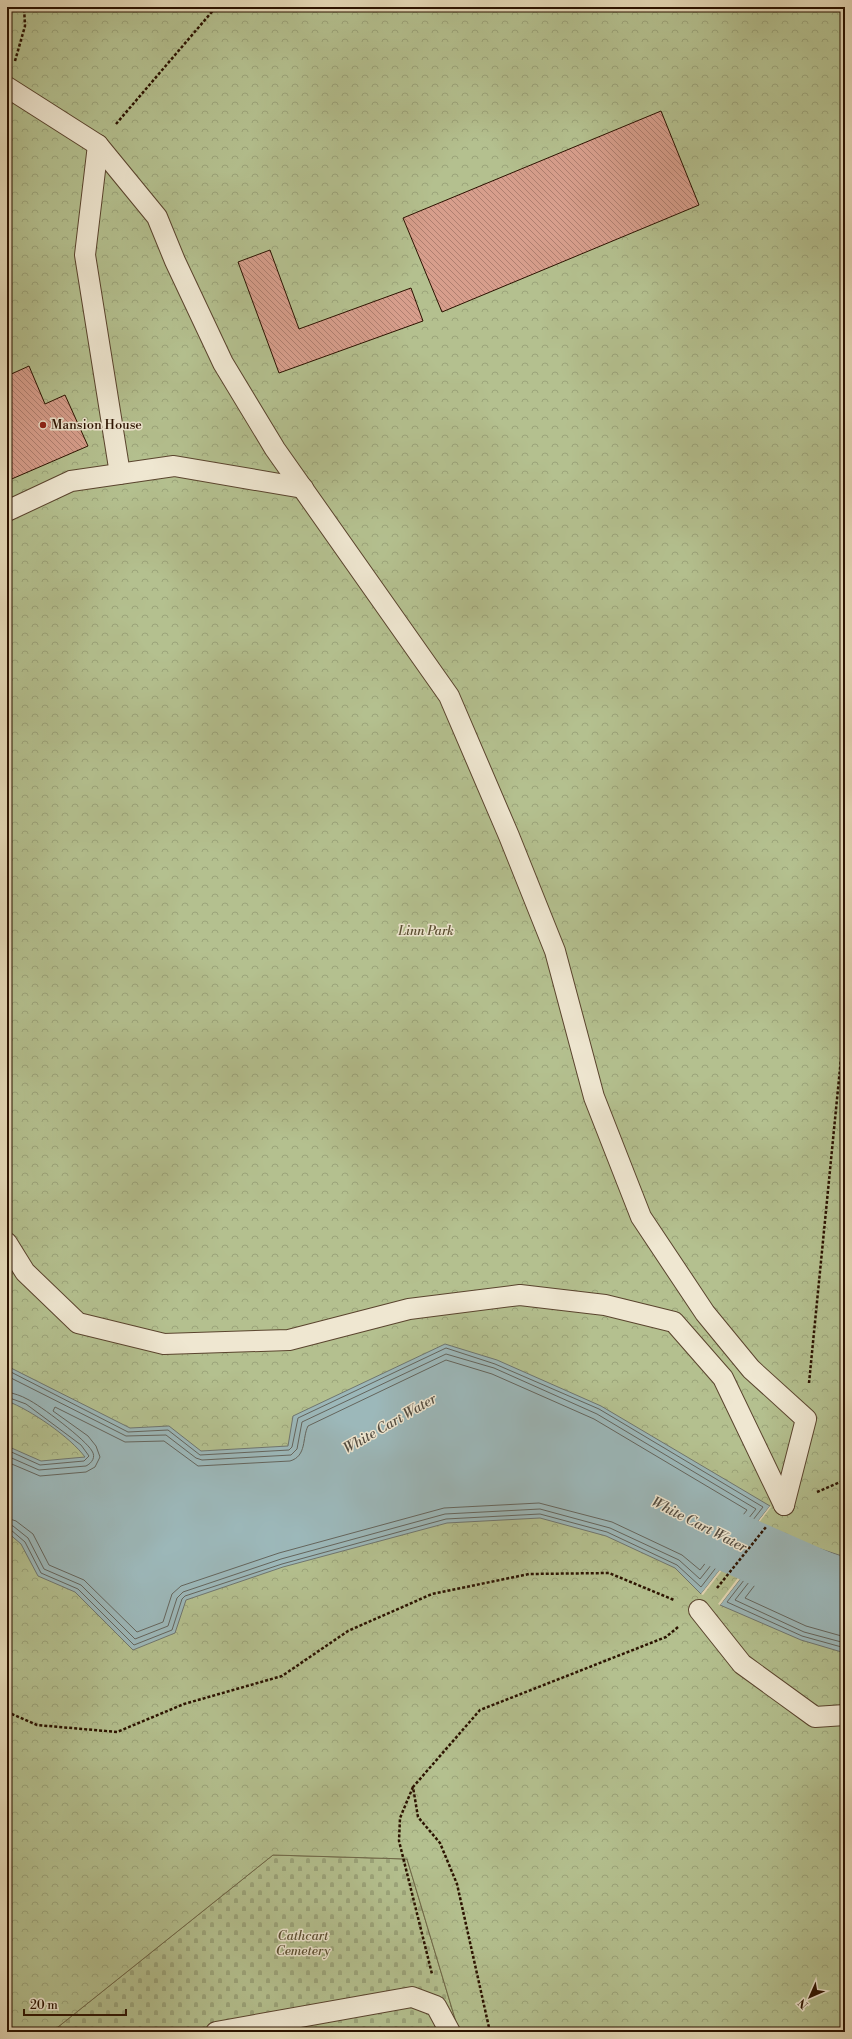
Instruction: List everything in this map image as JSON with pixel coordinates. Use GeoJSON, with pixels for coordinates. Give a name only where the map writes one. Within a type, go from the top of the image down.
{"type":"FeatureCollection","features":[{"type":"Feature","properties":{"kind":"lane"},"geometry":{"type":"LineString","coordinates":[[7,87],[98,145],[157,217],[175,261],[223,363],[275,449],[449,696],[509,836],[555,952],[594,1097],[641,1217],[705,1314],[751,1369],[806,1419],[784,1505]]}},
{"type":"Feature","properties":{"kind":"lane"},"geometry":{"type":"LineString","coordinates":[[98,145],[85,255],[120,474]]}},
{"type":"Feature","properties":{"kind":"lane"},"geometry":{"type":"LineString","coordinates":[[7,511],[71,481],[174,466],[303,488]]}},
{"type":"Feature","properties":{"kind":"lane"},"geometry":{"type":"LineString","coordinates":[[7,1243],[25,1272],[78,1324],[164,1344],[289,1340],[409,1309],[520,1295],[605,1305],[674,1322],[723,1378],[784,1505]]}},
{"type":"Feature","properties":{"kind":"lane"},"geometry":{"type":"LineString","coordinates":[[698,1610],[742,1664],[815,1717],[845,1715]]}},
{"type":"Feature","properties":{"kind":"lane"},"geometry":{"type":"LineString","coordinates":[[216,2032],[412,1997],[436,2006],[450,2032]]}},
{"type":"Feature","properties":{"kind":"path"},"geometry":{"type":"LineString","coordinates":[[14,62],[25,26],[24,7]]}},
{"type":"Feature","properties":{"kind":"path"},"geometry":{"type":"LineString","coordinates":[[98,145],[216,7]]}},
{"type":"Feature","properties":{"kind":"path"},"geometry":{"type":"LineString","coordinates":[[806,1419],[845,1018]]}},
{"type":"Feature","properties":{"kind":"path"},"geometry":{"type":"LineString","coordinates":[[436,2006],[436,1989],[399,1841],[400,1818],[413,1787],[480,1710],[666,1636],[698,1610],[784,1505]]}},
{"type":"Feature","properties":{"kind":"path"},"geometry":{"type":"LineString","coordinates":[[7,1712],[37,1725],[116,1732],[184,1704],[282,1676],[348,1631],[432,1594],[528,1574],[609,1573],[698,1610]]}},
{"type":"Feature","properties":{"kind":"path"},"geometry":{"type":"LineString","coordinates":[[413,1787],[418,1817],[440,1843],[457,1884],[490,2032]]}},
{"type":"Feature","properties":{"kind":"green space","name":"Linn Park"},"geometry":{"type":"Polygon","coordinates":[[[7,7],[845,7],[845,2032],[459,2032],[407,1859],[273,1855],[58,2027],[33,2032],[7,2032],[7,7]]]}},
{"type":"Feature","properties":{"kind":"green space","name":"Cathcart Cemetery"},"geometry":{"type":"Polygon","coordinates":[[[273,1855],[407,1859],[459,2032],[33,2032],[58,2027],[273,1855]]]}},
{"type":"Feature","properties":{"kind":"water"},"geometry":{"type":"Polygon","coordinates":[[[445,1344],[497,1360],[601,1406],[770,1506],[701,1594],[675,1568],[606,1536],[540,1518],[447,1523],[283,1567],[186,1600],[175,1633],[133,1650],[75,1592],[38,1576],[21,1544],[7,1532],[7,1446],[41,1461],[85,1457],[70,1441],[38,1417],[7,1401],[7,1366],[130,1428],[169,1426],[201,1451],[288,1446],[293,1416],[445,1344]]]}},
{"type":"Feature","properties":{"kind":"water"},"geometry":{"type":"Polygon","coordinates":[[[775,1534],[842,1556],[845,1555],[845,1653],[801,1640],[720,1605],[775,1534]]]}},
{"type":"Feature","properties":{"kind":"pier"},"geometry":{"type":"Polygon","coordinates":[[[770,1506],[771,1507],[703,1595],[701,1594],[770,1506]]]}},
{"type":"Feature","properties":{"kind":"pier"},"geometry":{"type":"Polygon","coordinates":[[[773,1532],[776,1532],[720,1605],[718,1604],[773,1532]]]}},
{"type":"Feature","properties":{"kind":"building"},"geometry":{"type":"Polygon","coordinates":[[[661,111],[699,205],[442,312],[403,218],[661,111]]]}},
{"type":"Feature","properties":{"kind":"building"},"geometry":{"type":"Polygon","coordinates":[[[270,250],[299,329],[411,288],[423,321],[279,373],[238,262],[270,250]]]}},
{"type":"Feature","properties":{"kind":"building","name":"Mansion House"},"geometry":{"type":"Polygon","coordinates":[[[29,366],[45,404],[65,395],[88,446],[7,481],[7,376],[29,366]]]}},
{"type":"Feature","properties":{"kind":"waterway","name":"White Cart Water"},"geometry":{"type":"LineString","coordinates":[[664,1509],[699,1528],[840,1590],[845,1589]]}},
{"type":"Feature","properties":{"kind":"place","name":"Mansion House"},"geometry":{"type":"Point","coordinates":[43,425]}}]}
